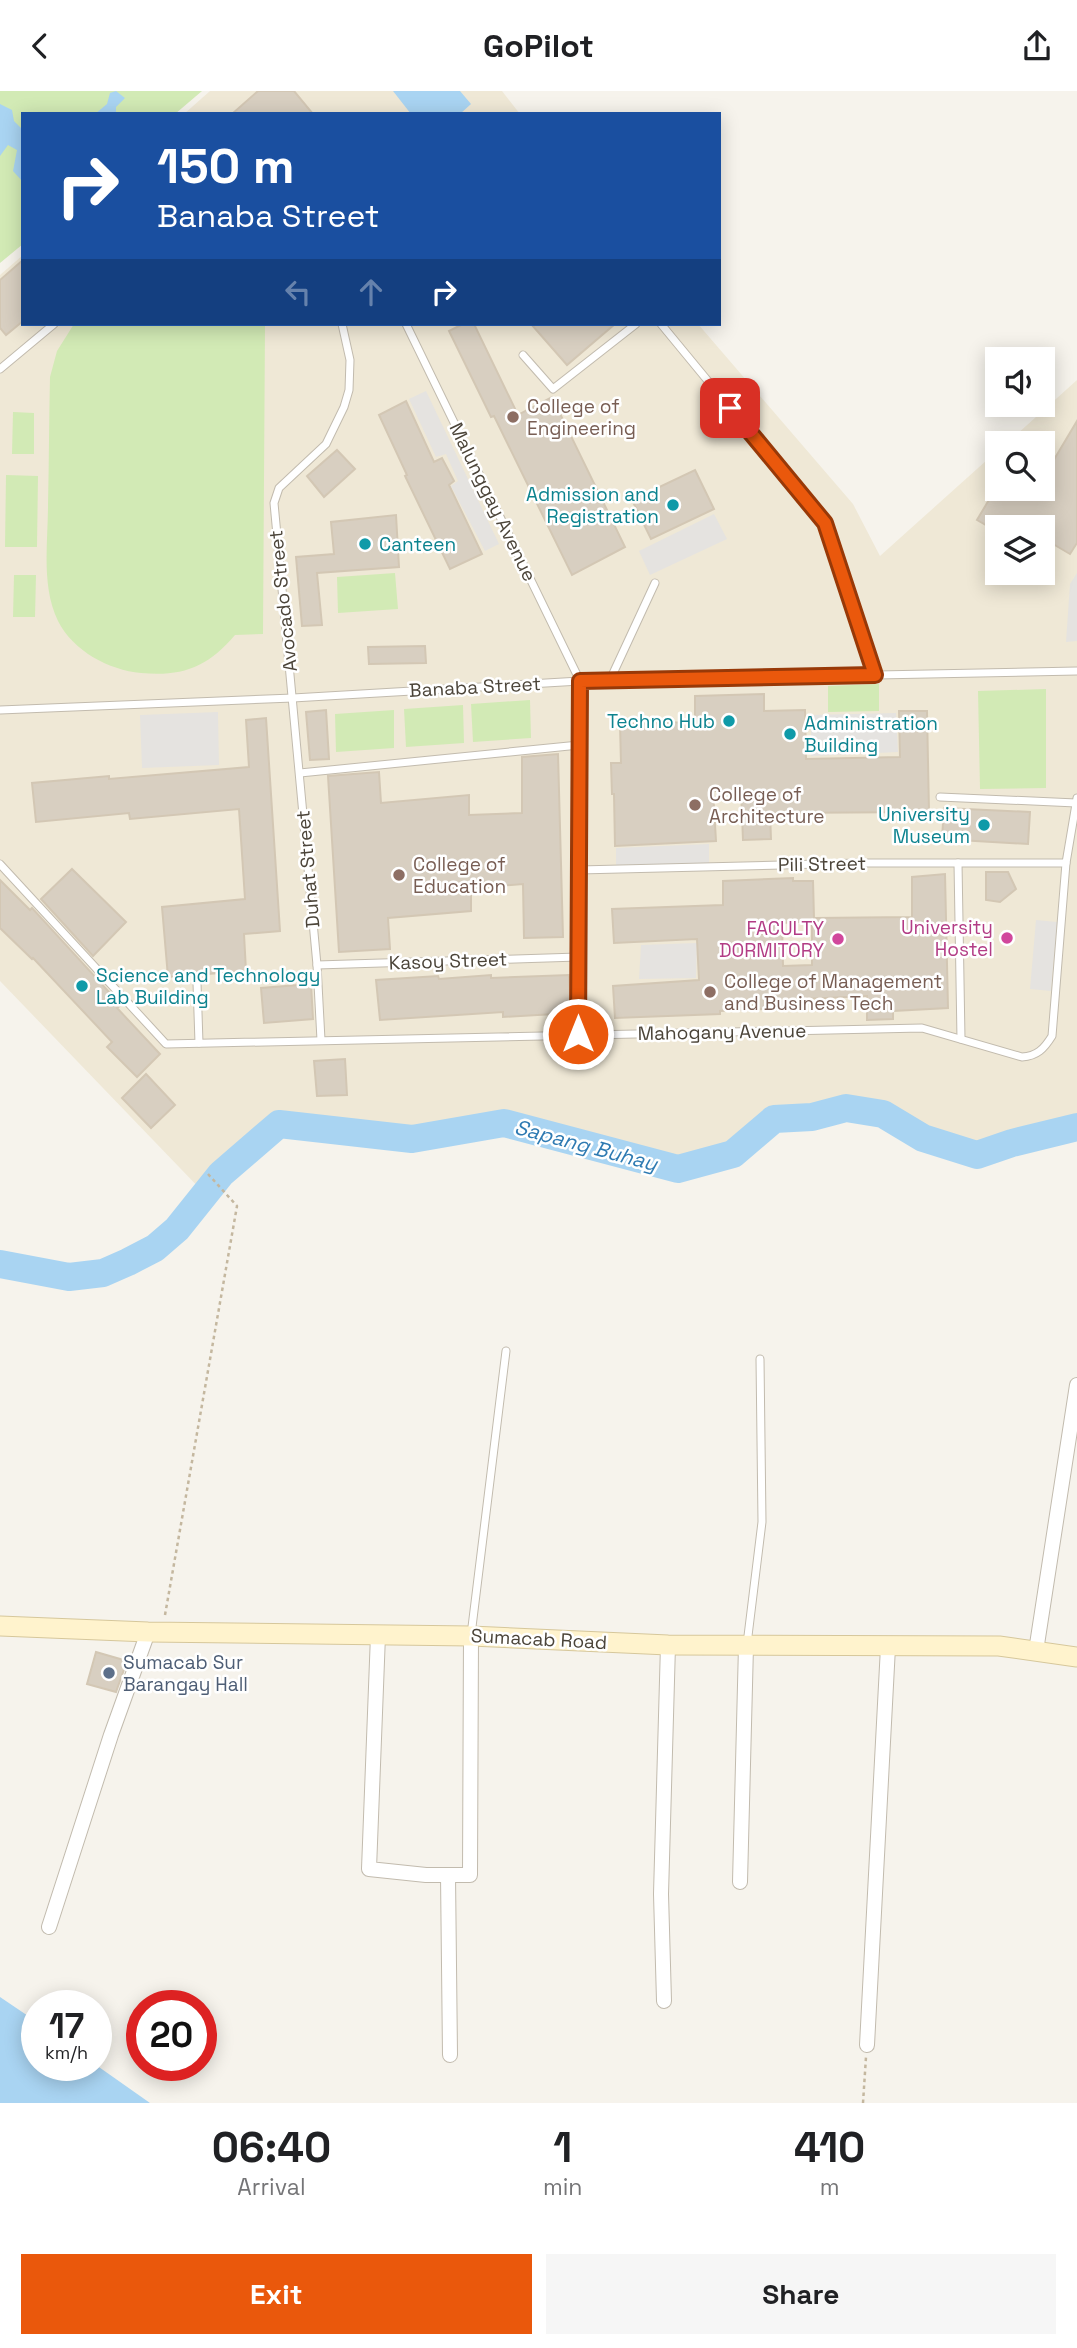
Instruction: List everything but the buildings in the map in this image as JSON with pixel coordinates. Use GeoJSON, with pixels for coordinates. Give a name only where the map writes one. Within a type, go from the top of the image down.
{"type":"FeatureCollection","features":[{"type":"Feature","properties":{"kind":"main road","name":"Sumacab Road"},"geometry":{"type":"LineString","coordinates":[[0,1626],[155,1632],[471,1636],[668,1645],[999,1646],[1077,1657]]}},
{"type":"Feature","properties":{"kind":"street"},"geometry":{"type":"LineString","coordinates":[[1036,1651],[1077,1385]]}},
{"type":"Feature","properties":{"kind":"street"},"geometry":{"type":"LineString","coordinates":[[49,1927],[106,1747],[155,1632]]}},
{"type":"Feature","properties":{"kind":"street"},"geometry":{"type":"LineString","coordinates":[[378,1635],[369,1869],[426,1875],[470,1875],[471,1636]]}},
{"type":"Feature","properties":{"kind":"street"},"geometry":{"type":"LineString","coordinates":[[664,2001],[661,1894],[668,1645]]}},
{"type":"Feature","properties":{"kind":"street"},"geometry":{"type":"LineString","coordinates":[[740,1882],[747,1646]]}},
{"type":"Feature","properties":{"kind":"street"},"geometry":{"type":"LineString","coordinates":[[867,2045],[888,1647]]}},
{"type":"Feature","properties":{"kind":"street"},"geometry":{"type":"LineString","coordinates":[[448,1875],[450,2055]]}},
{"type":"Feature","properties":{"kind":"lane"},"geometry":{"type":"LineString","coordinates":[[0,369],[52,326]]}},
{"type":"Feature","properties":{"kind":"lane","name":"Avocado Street"},"geometry":{"type":"LineString","coordinates":[[293,698],[274,503],[279,488],[326,444],[344,407],[349,390],[351,360],[342,326]]}},
{"type":"Feature","properties":{"kind":"lane","name":"Malunggay Avenue"},"geometry":{"type":"LineString","coordinates":[[407,326],[580,681]]}},
{"type":"Feature","properties":{"kind":"lane"},"geometry":{"type":"LineString","coordinates":[[523,355],[553,389],[633,326]]}},
{"type":"Feature","properties":{"kind":"lane"},"geometry":{"type":"LineString","coordinates":[[663,326],[825,523],[875,675]]}},
{"type":"Feature","properties":{"kind":"lane"},"geometry":{"type":"LineString","coordinates":[[610,680],[655,583]]}},
{"type":"Feature","properties":{"kind":"lane","name":"Banaba Street"},"geometry":{"type":"LineString","coordinates":[[0,710],[293,698],[580,681],[1077,671]]}},
{"type":"Feature","properties":{"kind":"lane"},"geometry":{"type":"LineString","coordinates":[[578,1034],[580,681]]}},
{"type":"Feature","properties":{"kind":"lane","name":"Duhat Street"},"geometry":{"type":"LineString","coordinates":[[293,698],[317,965],[321,1040]]}},
{"type":"Feature","properties":{"kind":"lane"},"geometry":{"type":"LineString","coordinates":[[300,773],[579,745]]}},
{"type":"Feature","properties":{"kind":"lane"},"geometry":{"type":"LineString","coordinates":[[940,797],[1076,801]]}},
{"type":"Feature","properties":{"kind":"lane","name":"Mahogany Avenue"},"geometry":{"type":"LineString","coordinates":[[0,864],[166,1044],[922,1028],[1021,1057],[1034,1056],[1045,1047],[1052,1036],[1066,863],[1076,801]]}},
{"type":"Feature","properties":{"kind":"lane","name":"Pili Street"},"geometry":{"type":"LineString","coordinates":[[579,870],[860,863],[1066,863]]}},
{"type":"Feature","properties":{"kind":"lane"},"geometry":{"type":"LineString","coordinates":[[958,863],[961,1039]]}},
{"type":"Feature","properties":{"kind":"lane","name":"Kasoy Street"},"geometry":{"type":"LineString","coordinates":[[317,965],[578,957]]}},
{"type":"Feature","properties":{"kind":"lane"},"geometry":{"type":"LineString","coordinates":[[197,983],[199,1043]]}},
{"type":"Feature","properties":{"kind":"lane"},"geometry":{"type":"LineString","coordinates":[[471,1636],[506,1351]]}},
{"type":"Feature","properties":{"kind":"lane"},"geometry":{"type":"LineString","coordinates":[[747,1646],[762,1522],[760,1359]]}},
{"type":"Feature","properties":{"kind":"path"},"geometry":{"type":"LineString","coordinates":[[155,1632],[237,1206],[208,1174]]}},
{"type":"Feature","properties":{"kind":"path"},"geometry":{"type":"LineString","coordinates":[[863,2103],[867,2045]]}},
{"type":"Feature","properties":{"kind":"shaded area"},"geometry":{"type":"Polygon","coordinates":[[[210,91],[502,91],[518,112],[186,112],[210,91]]]}},
{"type":"Feature","properties":{"kind":"shaded area"},"geometry":{"type":"Polygon","coordinates":[[[21,257],[21,326],[700,326],[853,504],[880,556],[985,462],[985,501],[1055,501],[1055,431],[1020,431],[1036,417],[1055,417],[1055,400],[1077,380],[1077,1127],[1012,1143],[977,1155],[923,1138],[883,1114],[846,1108],[812,1117],[774,1119],[733,1154],[678,1169],[504,1123],[412,1139],[280,1124],[221,1174],[205,1194],[0,981],[0,275],[21,257]]]}},
{"type":"Feature","properties":{"kind":"shaded area"},"geometry":{"type":"Polygon","coordinates":[[[426,391],[499,544],[485,551],[451,486],[458,481],[446,454],[436,457],[409,399],[426,391]]]}},
{"type":"Feature","properties":{"kind":"shaded area"},"geometry":{"type":"Polygon","coordinates":[[[714,514],[727,539],[650,575],[639,551],[714,514]]]}},
{"type":"Feature","properties":{"kind":"shaded area"},"geometry":{"type":"Polygon","coordinates":[[[1077,573],[1077,641],[1066,642],[1070,584],[1077,573]]]}},
{"type":"Feature","properties":{"kind":"shaded area"},"geometry":{"type":"Polygon","coordinates":[[[218,712],[219,765],[142,768],[140,715],[218,712]]]}},
{"type":"Feature","properties":{"kind":"shaded area"},"geometry":{"type":"Polygon","coordinates":[[[896,713],[898,752],[811,756],[811,715],[896,713]]]}},
{"type":"Feature","properties":{"kind":"shaded area"},"geometry":{"type":"Polygon","coordinates":[[[709,844],[709,864],[616,865],[616,848],[709,844]]]}},
{"type":"Feature","properties":{"kind":"shaded area"},"geometry":{"type":"Polygon","coordinates":[[[1036,920],[1057,922],[1051,991],[1030,989],[1036,920]]]}},
{"type":"Feature","properties":{"kind":"shaded area"},"geometry":{"type":"Polygon","coordinates":[[[697,943],[696,978],[639,979],[641,945],[697,943]]]}},
{"type":"Feature","properties":{"kind":"green space"},"geometry":{"type":"Polygon","coordinates":[[[0,91],[202,91],[177,112],[21,112],[21,246],[0,263],[0,91]]]}},
{"type":"Feature","properties":{"kind":"green space"},"geometry":{"type":"Polygon","coordinates":[[[73,326],[265,326],[263,634],[235,635],[204,662],[182,671],[156,674],[129,671],[105,663],[82,650],[65,632],[53,608],[47,579],[50,377],[57,351],[73,326]]]}},
{"type":"Feature","properties":{"kind":"green space"},"geometry":{"type":"Polygon","coordinates":[[[13,412],[34,413],[34,454],[12,454],[13,412]]]}},
{"type":"Feature","properties":{"kind":"green space"},"geometry":{"type":"Polygon","coordinates":[[[6,475],[38,476],[37,547],[5,547],[6,475]]]}},
{"type":"Feature","properties":{"kind":"green space"},"geometry":{"type":"Polygon","coordinates":[[[395,573],[398,609],[338,613],[337,577],[395,573]]]}},
{"type":"Feature","properties":{"kind":"green space"},"geometry":{"type":"Polygon","coordinates":[[[14,575],[36,575],[35,617],[13,617],[14,575]]]}},
{"type":"Feature","properties":{"kind":"green space"},"geometry":{"type":"Polygon","coordinates":[[[879,684],[879,711],[828,712],[828,686],[879,684]]]}},
{"type":"Feature","properties":{"kind":"green space"},"geometry":{"type":"Polygon","coordinates":[[[1046,689],[1046,788],[980,789],[978,691],[1046,689]]]}},
{"type":"Feature","properties":{"kind":"green space"},"geometry":{"type":"Polygon","coordinates":[[[530,700],[531,738],[473,742],[471,704],[530,700]]]}},
{"type":"Feature","properties":{"kind":"green space"},"geometry":{"type":"Polygon","coordinates":[[[463,705],[464,743],[406,747],[404,709],[463,705]]]}},
{"type":"Feature","properties":{"kind":"green space"},"geometry":{"type":"Polygon","coordinates":[[[394,710],[394,748],[336,752],[335,714],[394,710]]]}},
{"type":"Feature","properties":{"kind":"water"},"geometry":{"type":"Polygon","coordinates":[[[116,91],[125,98],[116,107],[116,112],[97,112],[107,104],[110,93],[116,91]]]}},
{"type":"Feature","properties":{"kind":"water"},"geometry":{"type":"Polygon","coordinates":[[[393,91],[460,91],[471,104],[462,112],[409,112],[393,91]]]}},
{"type":"Feature","properties":{"kind":"water"},"geometry":{"type":"Polygon","coordinates":[[[0,104],[12,110],[14,121],[21,128],[21,180],[13,171],[17,150],[8,145],[0,156],[0,104]]]}},
{"type":"Feature","properties":{"kind":"water"},"geometry":{"type":"Polygon","coordinates":[[[0,1997],[21,2011],[21,2081],[112,2081],[112,2076],[150,2103],[0,2103],[0,1997]]]}},
{"type":"Feature","properties":{"kind":"waterway","name":"Sapang Buhay"},"geometry":{"type":"LineString","coordinates":[[0,1264],[69,1277],[103,1273],[128,1262],[155,1248],[177,1229],[221,1174],[279,1124],[412,1139],[504,1123],[678,1169],[733,1154],[774,1119],[812,1117],[846,1108],[883,1114],[923,1138],[977,1155],[1012,1143],[1077,1127]]}},
{"type":"Feature","properties":{"kind":"place","name":"College of Engineering"},"geometry":{"type":"Point","coordinates":[513,417]}},
{"type":"Feature","properties":{"kind":"place","name":"Admission and Registration"},"geometry":{"type":"Point","coordinates":[673,505]}},
{"type":"Feature","properties":{"kind":"place","name":"Canteen"},"geometry":{"type":"Point","coordinates":[365,544]}},
{"type":"Feature","properties":{"kind":"place","name":"Techno Hub"},"geometry":{"type":"Point","coordinates":[729,721]}},
{"type":"Feature","properties":{"kind":"place","name":"Administration Building"},"geometry":{"type":"Point","coordinates":[790,734]}},
{"type":"Feature","properties":{"kind":"place","name":"College of Architecture"},"geometry":{"type":"Point","coordinates":[695,805]}},
{"type":"Feature","properties":{"kind":"place","name":"University Museum"},"geometry":{"type":"Point","coordinates":[984,825]}},
{"type":"Feature","properties":{"kind":"place","name":"College of Education"},"geometry":{"type":"Point","coordinates":[399,875]}},
{"type":"Feature","properties":{"kind":"place","name":"University Hostel"},"geometry":{"type":"Point","coordinates":[1007,938]}},
{"type":"Feature","properties":{"kind":"place","name":"FACULTY DORMITORY"},"geometry":{"type":"Point","coordinates":[838,939]}},
{"type":"Feature","properties":{"kind":"place","name":"Science and Technology Lab Building"},"geometry":{"type":"Point","coordinates":[82,986]}},
{"type":"Feature","properties":{"kind":"place","name":"College of Management and Business Tech"},"geometry":{"type":"Point","coordinates":[710,992]}},
{"type":"Feature","properties":{"kind":"place","name":"Sumacab Sur Barangay Hall"},"geometry":{"type":"Point","coordinates":[109,1673]}},
{"type":"Feature","properties":{"kind":"route"},"geometry":{"type":"LineString","coordinates":[[578,1034],[580,681],[875,675],[825,523],[730,408]]}}]}
